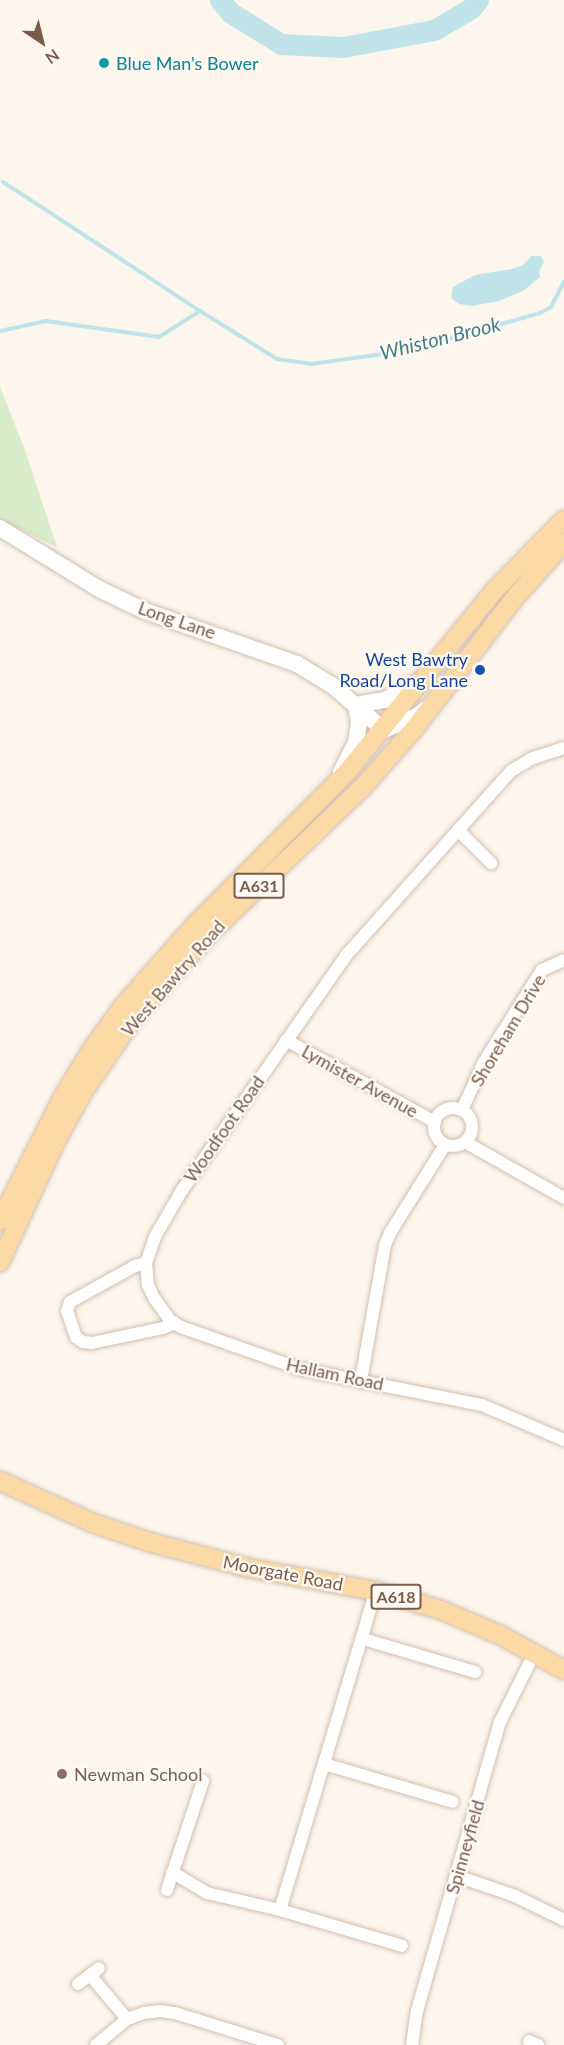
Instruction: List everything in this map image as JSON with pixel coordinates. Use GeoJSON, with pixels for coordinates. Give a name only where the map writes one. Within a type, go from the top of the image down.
{"type":"FeatureCollection","features":[{"type":"Feature","properties":{"kind":"main road","name":"West Bawtry Road"},"geometry":{"type":"LineString","coordinates":[[0,1221],[63,1097],[90,1052],[124,1005],[174,947],[334,785],[384,730],[494,591],[564,520]]}},
{"type":"Feature","properties":{"kind":"main road","name":"West Bawtry Road"},"geometry":{"type":"LineString","coordinates":[[0,1262],[56,1141],[83,1092],[135,1016],[208,935],[363,787],[437,699],[517,595],[564,543]]}},
{"type":"Feature","properties":{"kind":"main road","name":"Moorgate Road"},"geometry":{"type":"LineString","coordinates":[[0,1481],[93,1523],[149,1542],[249,1568],[376,1591],[464,1619],[564,1670]]}},
{"type":"Feature","properties":{"kind":"street","name":"Long Lane"},"geometry":{"type":"LineString","coordinates":[[0,528],[99,589],[145,611],[297,664],[333,686],[384,730]]}},
{"type":"Feature","properties":{"kind":"street"},"geometry":{"type":"LineString","coordinates":[[356,705],[398,696],[428,675]]}},
{"type":"Feature","properties":{"kind":"street","name":"A631"},"geometry":{"type":"LineString","coordinates":[[384,730],[415,717],[437,699]]}},
{"type":"Feature","properties":{"kind":"street","name":"A631"},"geometry":{"type":"LineString","coordinates":[[334,785],[356,743],[359,721],[356,705]]}},
{"type":"Feature","properties":{"kind":"street","name":"Woodfoot Road"},"geometry":{"type":"LineString","coordinates":[[147,1263],[155,1237],[182,1190],[348,953],[510,771],[531,759],[564,748]]}},
{"type":"Feature","properties":{"kind":"street"},"geometry":{"type":"LineString","coordinates":[[458,830],[491,863]]}},
{"type":"Feature","properties":{"kind":"street","name":"Shoreham Drive"},"geometry":{"type":"LineString","coordinates":[[462,1110],[484,1062],[542,970],[564,960]]}},
{"type":"Feature","properties":{"kind":"street","name":"Lymister Avenue"},"geometry":{"type":"LineString","coordinates":[[286,1040],[435,1122]]}},
{"type":"Feature","properties":{"kind":"street","name":"Lymister Avenue"},"geometry":{"type":"LineString","coordinates":[[445,1145],[436,1135],[435,1122],[446,1110],[462,1110]]}},
{"type":"Feature","properties":{"kind":"street"},"geometry":{"type":"LineString","coordinates":[[462,1110],[471,1119],[472,1125],[465,1143]]}},
{"type":"Feature","properties":{"kind":"street"},"geometry":{"type":"LineString","coordinates":[[361,1380],[385,1245],[390,1233],[445,1145],[455,1146],[465,1143],[564,1198]]}},
{"type":"Feature","properties":{"kind":"street"},"geometry":{"type":"LineString","coordinates":[[147,1263],[135,1266],[70,1302],[68,1311],[76,1337],[83,1342],[92,1343],[163,1328],[175,1323]]}},
{"type":"Feature","properties":{"kind":"street","name":"Hallam Road"},"geometry":{"type":"LineString","coordinates":[[147,1263],[148,1285],[153,1298],[160,1310],[175,1323],[252,1354],[300,1369],[482,1405],[564,1440]]}},
{"type":"Feature","properties":{"kind":"street"},"geometry":{"type":"LineString","coordinates":[[280,1910],[376,1591]]}},
{"type":"Feature","properties":{"kind":"street"},"geometry":{"type":"LineString","coordinates":[[363,1639],[475,1672]]}},
{"type":"Feature","properties":{"kind":"street","name":"Spinneyfield"},"geometry":{"type":"LineString","coordinates":[[412,2045],[417,2011],[500,1722],[534,1654]]}},
{"type":"Feature","properties":{"kind":"street"},"geometry":{"type":"LineString","coordinates":[[324,1764],[453,1803]]}},
{"type":"Feature","properties":{"kind":"street"},"geometry":{"type":"LineString","coordinates":[[167,1890],[203,1781]]}},
{"type":"Feature","properties":{"kind":"street"},"geometry":{"type":"LineString","coordinates":[[172,1872],[207,1893],[280,1910],[402,1946]]}},
{"type":"Feature","properties":{"kind":"street"},"geometry":{"type":"LineString","coordinates":[[457,1876],[515,1896],[564,1920]]}},
{"type":"Feature","properties":{"kind":"street"},"geometry":{"type":"LineString","coordinates":[[78,1984],[94,1971],[127,2019]]}},
{"type":"Feature","properties":{"kind":"street"},"geometry":{"type":"LineString","coordinates":[[96,2045],[127,2019],[144,2013],[175,2013],[278,2045]]}},
{"type":"Feature","properties":{"kind":"green space"},"geometry":{"type":"Polygon","coordinates":[[[0,387],[25,450],[57,547],[0,520],[0,387]]]}},
{"type":"Feature","properties":{"kind":"water"},"geometry":{"type":"Polygon","coordinates":[[[531,256],[541,256],[544,262],[539,271],[540,277],[523,291],[499,301],[472,306],[459,304],[451,298],[453,287],[475,275],[512,269],[523,265],[531,256]]]}},
{"type":"Feature","properties":{"kind":"waterway"},"geometry":{"type":"LineString","coordinates":[[220,0],[231,13],[281,44],[343,47],[434,30],[470,9],[478,0]]}},
{"type":"Feature","properties":{"kind":"waterway"},"geometry":{"type":"LineString","coordinates":[[3,182],[200,311]]}},
{"type":"Feature","properties":{"kind":"waterway","name":"Whiston Brook"},"geometry":{"type":"LineString","coordinates":[[0,331],[46,321],[159,337],[200,311],[277,359],[311,364],[405,351],[540,313],[551,307],[564,282]]}},
{"type":"Feature","properties":{"kind":"place","name":"Blue Man's Bower"},"geometry":{"type":"Point","coordinates":[104,63]}},
{"type":"Feature","properties":{"kind":"place","name":"West Bawtry Road/Long Lane"},"geometry":{"type":"Point","coordinates":[480,670]}},
{"type":"Feature","properties":{"kind":"place","name":"Newman School"},"geometry":{"type":"Point","coordinates":[62,1774]}}]}
